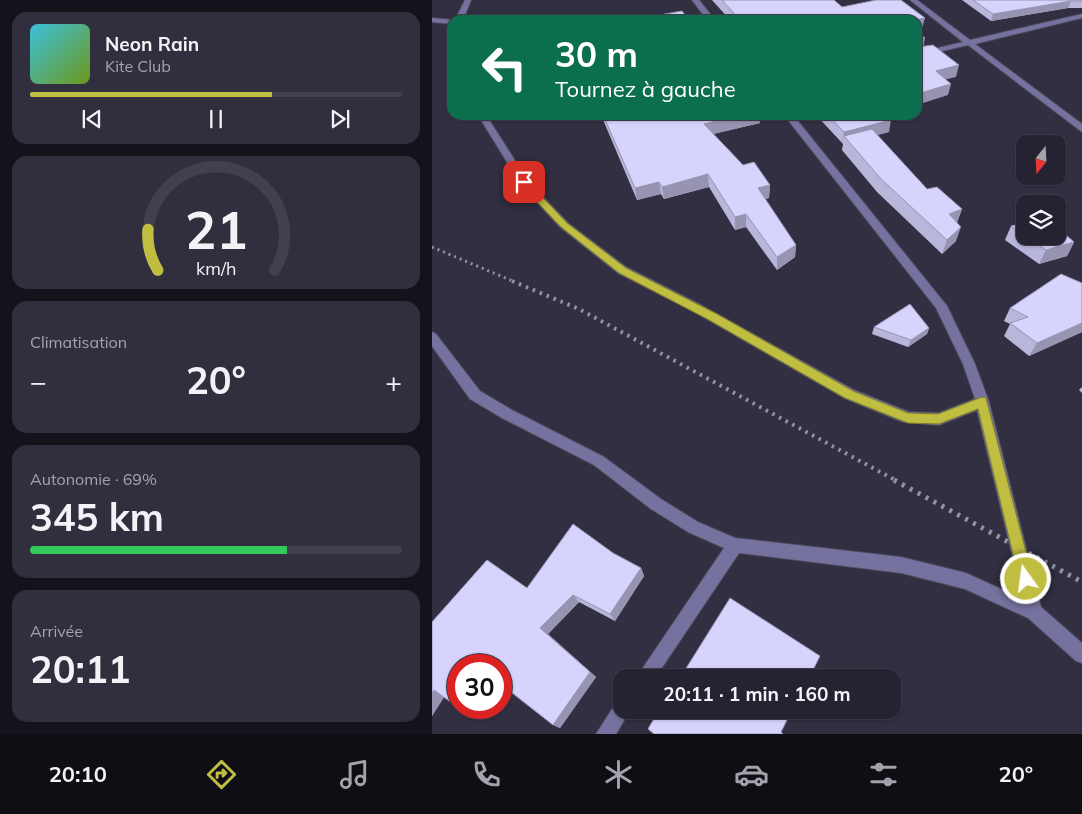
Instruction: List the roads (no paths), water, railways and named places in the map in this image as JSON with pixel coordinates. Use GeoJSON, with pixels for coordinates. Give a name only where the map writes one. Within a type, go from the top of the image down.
{"type":"FeatureCollection","features":[{"type":"Feature","properties":{"kind":"street"},"geometry":{"type":"LineString","coordinates":[[461,15],[468,0]]}},
{"type":"Feature","properties":{"kind":"street"},"geometry":{"type":"LineString","coordinates":[[695,0],[707,15]]}},
{"type":"Feature","properties":{"kind":"street"},"geometry":{"type":"LineString","coordinates":[[913,0],[1082,129]]}},
{"type":"Feature","properties":{"kind":"street"},"geometry":{"type":"LineString","coordinates":[[922,54],[1082,16]]}},
{"type":"Feature","properties":{"kind":"street"},"geometry":{"type":"LineString","coordinates":[[432,20],[447,22]]}},
{"type":"Feature","properties":{"kind":"street"},"geometry":{"type":"LineString","coordinates":[[485,120],[524,182],[564,225],[622,270],[713,317],[849,394],[908,418],[939,419],[982,402]]}},
{"type":"Feature","properties":{"kind":"street"},"geometry":{"type":"LineString","coordinates":[[792,120],[941,306],[969,364],[982,402],[1034,612]]}},
{"type":"Feature","properties":{"kind":"street"},"geometry":{"type":"LineString","coordinates":[[432,337],[475,395],[507,414],[600,461],[656,504],[694,527],[735,545],[901,565],[966,581],[1034,612],[1082,655]]}},
{"type":"Feature","properties":{"kind":"street"},"geometry":{"type":"LineString","coordinates":[[650,669],[735,545]]}},
{"type":"Feature","properties":{"kind":"street"},"geometry":{"type":"LineString","coordinates":[[605,734],[615,719]]}},
{"type":"Feature","properties":{"kind":"railway"},"geometry":{"type":"LineString","coordinates":[[432,247],[515,282]]}},
{"type":"Feature","properties":{"kind":"railway"},"geometry":{"type":"LineString","coordinates":[[512,281],[579,309],[897,481]]}},
{"type":"Feature","properties":{"kind":"railway"},"geometry":{"type":"LineString","coordinates":[[894,480],[1082,582]]}}]}
